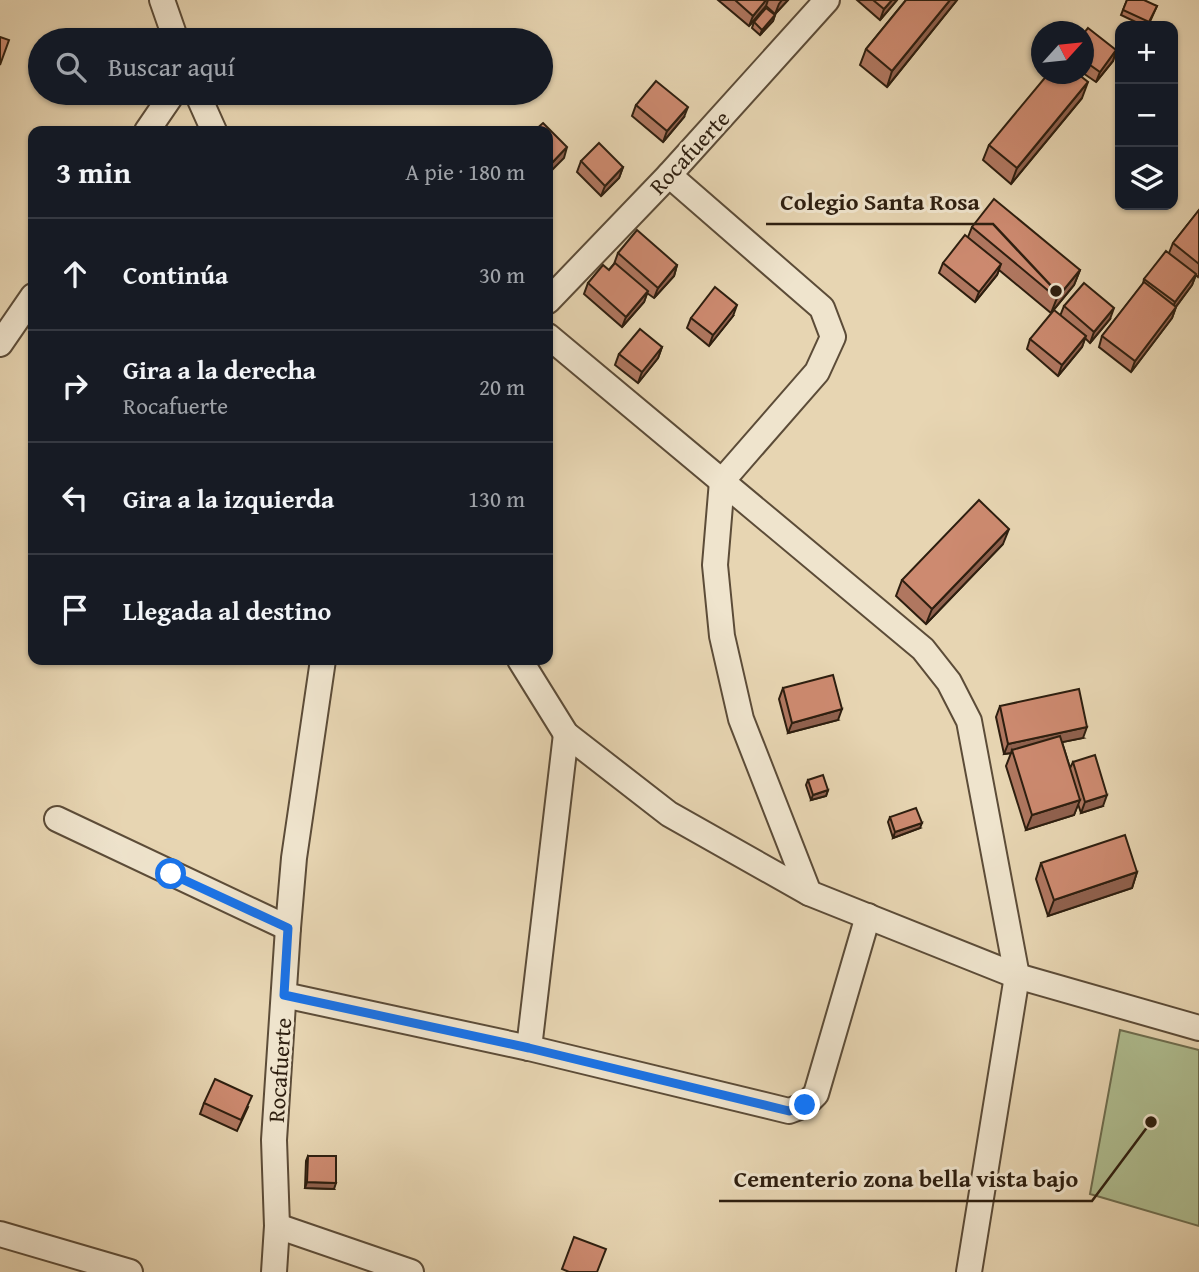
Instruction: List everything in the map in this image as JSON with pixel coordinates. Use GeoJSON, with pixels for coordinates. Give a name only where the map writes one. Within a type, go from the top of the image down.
{"type":"FeatureCollection","features":[{"type":"Feature","properties":{"kind":"street"},"geometry":{"type":"LineString","coordinates":[[162,0],[172,28]]}},
{"type":"Feature","properties":{"kind":"street","name":"Rocafuerte"},"geometry":{"type":"LineString","coordinates":[[553,296],[669,175],[827,0]]}},
{"type":"Feature","properties":{"kind":"street"},"geometry":{"type":"LineString","coordinates":[[150,126],[164,105]]}},
{"type":"Feature","properties":{"kind":"street"},"geometry":{"type":"LineString","coordinates":[[202,105],[212,126]]}},
{"type":"Feature","properties":{"kind":"street"},"geometry":{"type":"LineString","coordinates":[[669,175],[822,308],[833,337],[817,372],[722,481],[715,565],[722,636],[741,719],[809,893]]}},
{"type":"Feature","properties":{"kind":"street"},"geometry":{"type":"LineString","coordinates":[[0,344],[28,303]]}},
{"type":"Feature","properties":{"kind":"street"},"geometry":{"type":"LineString","coordinates":[[553,340],[923,649],[949,682],[969,721],[1017,976],[969,1272]]}},
{"type":"Feature","properties":{"kind":"street","name":"Rocafuerte"},"geometry":{"type":"LineString","coordinates":[[274,1272],[277,1226],[274,1140],[288,928],[294,858],[322,665]]}},
{"type":"Feature","properties":{"kind":"street"},"geometry":{"type":"LineString","coordinates":[[523,665],[566,734],[669,814],[809,893],[1017,976],[1199,1028]]}},
{"type":"Feature","properties":{"kind":"street"},"geometry":{"type":"LineString","coordinates":[[529,1048],[566,734]]}},
{"type":"Feature","properties":{"kind":"street"},"geometry":{"type":"LineString","coordinates":[[57,819],[288,928]]}},
{"type":"Feature","properties":{"kind":"street"},"geometry":{"type":"LineString","coordinates":[[284,995],[529,1048],[789,1111],[805,1105],[816,1094],[868,916]]}},
{"type":"Feature","properties":{"kind":"street"},"geometry":{"type":"LineString","coordinates":[[277,1226],[411,1272]]}},
{"type":"Feature","properties":{"kind":"street"},"geometry":{"type":"LineString","coordinates":[[0,1234],[130,1272]]}},
{"type":"Feature","properties":{"kind":"green space"},"geometry":{"type":"Polygon","coordinates":[[[1120,1030],[1199,1050],[1199,1226],[1090,1194],[1120,1030]]]}},
{"type":"Feature","properties":{"kind":"building"},"geometry":{"type":"Polygon","coordinates":[[[735,0],[766,0],[753,16],[735,0]]]}},
{"type":"Feature","properties":{"kind":"building"},"geometry":{"type":"Polygon","coordinates":[[[873,0],[892,0],[884,9],[873,0]]]}},
{"type":"Feature","properties":{"kind":"building"},"geometry":{"type":"Polygon","coordinates":[[[906,0],[950,0],[892,71],[866,49],[906,0]]]}},
{"type":"Feature","properties":{"kind":"building"},"geometry":{"type":"Polygon","coordinates":[[[1127,0],[1144,0],[1157,6],[1150,21],[1123,10],[1127,0]]]}},
{"type":"Feature","properties":{"kind":"building"},"geometry":{"type":"Polygon","coordinates":[[[766,8],[775,15],[762,30],[754,22],[766,8]]]}},
{"type":"Feature","properties":{"kind":"building"},"geometry":{"type":"Polygon","coordinates":[[[1094,33],[1115,49],[1100,72],[1094,68],[1094,33]]]}},
{"type":"Feature","properties":{"kind":"building"},"geometry":{"type":"Polygon","coordinates":[[[0,37],[9,40],[0,65],[0,37]]]}},
{"type":"Feature","properties":{"kind":"building"},"geometry":{"type":"Polygon","coordinates":[[[656,81],[688,107],[667,131],[636,105],[656,81]]]}},
{"type":"Feature","properties":{"kind":"building"},"geometry":{"type":"Polygon","coordinates":[[[1040,84],[1086,84],[1017,168],[989,145],[1040,84]]]}},
{"type":"Feature","properties":{"kind":"building"},"geometry":{"type":"Polygon","coordinates":[[[553,133],[567,147],[553,162],[553,133]]]}},
{"type":"Feature","properties":{"kind":"building"},"geometry":{"type":"Polygon","coordinates":[[[599,143],[623,167],[605,186],[581,161],[599,143]]]}},
{"type":"Feature","properties":{"kind":"building"},"geometry":{"type":"Polygon","coordinates":[[[994,199],[1080,270],[1057,298],[972,227],[994,199]]]}},
{"type":"Feature","properties":{"kind":"building"},"geometry":{"type":"Polygon","coordinates":[[[1199,210],[1199,264],[1173,243],[1199,210]]]}},
{"type":"Feature","properties":{"kind":"building"},"geometry":{"type":"Polygon","coordinates":[[[637,230],[677,265],[658,288],[618,253],[637,230]]]}},
{"type":"Feature","properties":{"kind":"building"},"geometry":{"type":"Polygon","coordinates":[[[965,235],[1001,264],[979,292],[943,263],[965,235]]]}},
{"type":"Feature","properties":{"kind":"building"},"geometry":{"type":"Polygon","coordinates":[[[1166,251],[1196,274],[1175,302],[1144,279],[1166,251]]]}},
{"type":"Feature","properties":{"kind":"building"},"geometry":{"type":"Polygon","coordinates":[[[615,263],[648,291],[626,317],[588,283],[603,265],[609,270],[615,263]]]}},
{"type":"Feature","properties":{"kind":"building"},"geometry":{"type":"Polygon","coordinates":[[[1144,282],[1176,307],[1135,361],[1102,336],[1144,282]]]}},
{"type":"Feature","properties":{"kind":"building"},"geometry":{"type":"Polygon","coordinates":[[[1084,283],[1114,308],[1094,332],[1064,306],[1084,283]]]}},
{"type":"Feature","properties":{"kind":"building"},"geometry":{"type":"Polygon","coordinates":[[[715,287],[737,305],[713,335],[691,318],[715,287]]]}},
{"type":"Feature","properties":{"kind":"building"},"geometry":{"type":"Polygon","coordinates":[[[1054,310],[1086,336],[1062,365],[1030,339],[1054,310]]]}},
{"type":"Feature","properties":{"kind":"building"},"geometry":{"type":"Polygon","coordinates":[[[640,329],[662,347],[642,372],[619,354],[640,329]]]}},
{"type":"Feature","properties":{"kind":"building"},"geometry":{"type":"Polygon","coordinates":[[[979,500],[1009,529],[932,609],[902,580],[979,500]]]}},
{"type":"Feature","properties":{"kind":"building"},"geometry":{"type":"Polygon","coordinates":[[[833,675],[842,709],[792,723],[783,688],[833,675]]]}},
{"type":"Feature","properties":{"kind":"building"},"geometry":{"type":"Polygon","coordinates":[[[1079,689],[1087,727],[1008,744],[1000,706],[1079,689]]]}},
{"type":"Feature","properties":{"kind":"building"},"geometry":{"type":"Polygon","coordinates":[[[1060,736],[1080,800],[1032,815],[1012,750],[1060,736]]]}},
{"type":"Feature","properties":{"kind":"building"},"geometry":{"type":"Polygon","coordinates":[[[1095,755],[1107,795],[1085,802],[1073,762],[1095,755]]]}},
{"type":"Feature","properties":{"kind":"building"},"geometry":{"type":"Polygon","coordinates":[[[823,775],[828,790],[813,795],[808,780],[823,775]]]}},
{"type":"Feature","properties":{"kind":"building"},"geometry":{"type":"Polygon","coordinates":[[[916,808],[922,823],[895,832],[890,817],[916,808]]]}},
{"type":"Feature","properties":{"kind":"building"},"geometry":{"type":"Polygon","coordinates":[[[1125,835],[1137,872],[1054,900],[1041,863],[1125,835]]]}},
{"type":"Feature","properties":{"kind":"building"},"geometry":{"type":"Polygon","coordinates":[[[215,1079],[252,1096],[241,1120],[204,1103],[215,1079]]]}},
{"type":"Feature","properties":{"kind":"building"},"geometry":{"type":"Polygon","coordinates":[[[308,1156],[336,1156],[336,1183],[307,1182],[308,1156]]]}},
{"type":"Feature","properties":{"kind":"building"},"geometry":{"type":"Polygon","coordinates":[[[574,1237],[606,1249],[597,1272],[569,1272],[562,1269],[574,1237]]]}},
{"type":"Feature","properties":{"kind":"place","name":"Colegio Santa Rosa"},"geometry":{"type":"Point","coordinates":[1056,291]}},
{"type":"Feature","properties":{"kind":"place","name":"Cementerio zona bella vista bajo"},"geometry":{"type":"Point","coordinates":[1151,1122]}},
{"type":"Feature","properties":{"kind":"route"},"geometry":{"type":"LineString","coordinates":[[171,874],[288,928],[284,995],[529,1048],[789,1111],[805,1105]]}}]}
